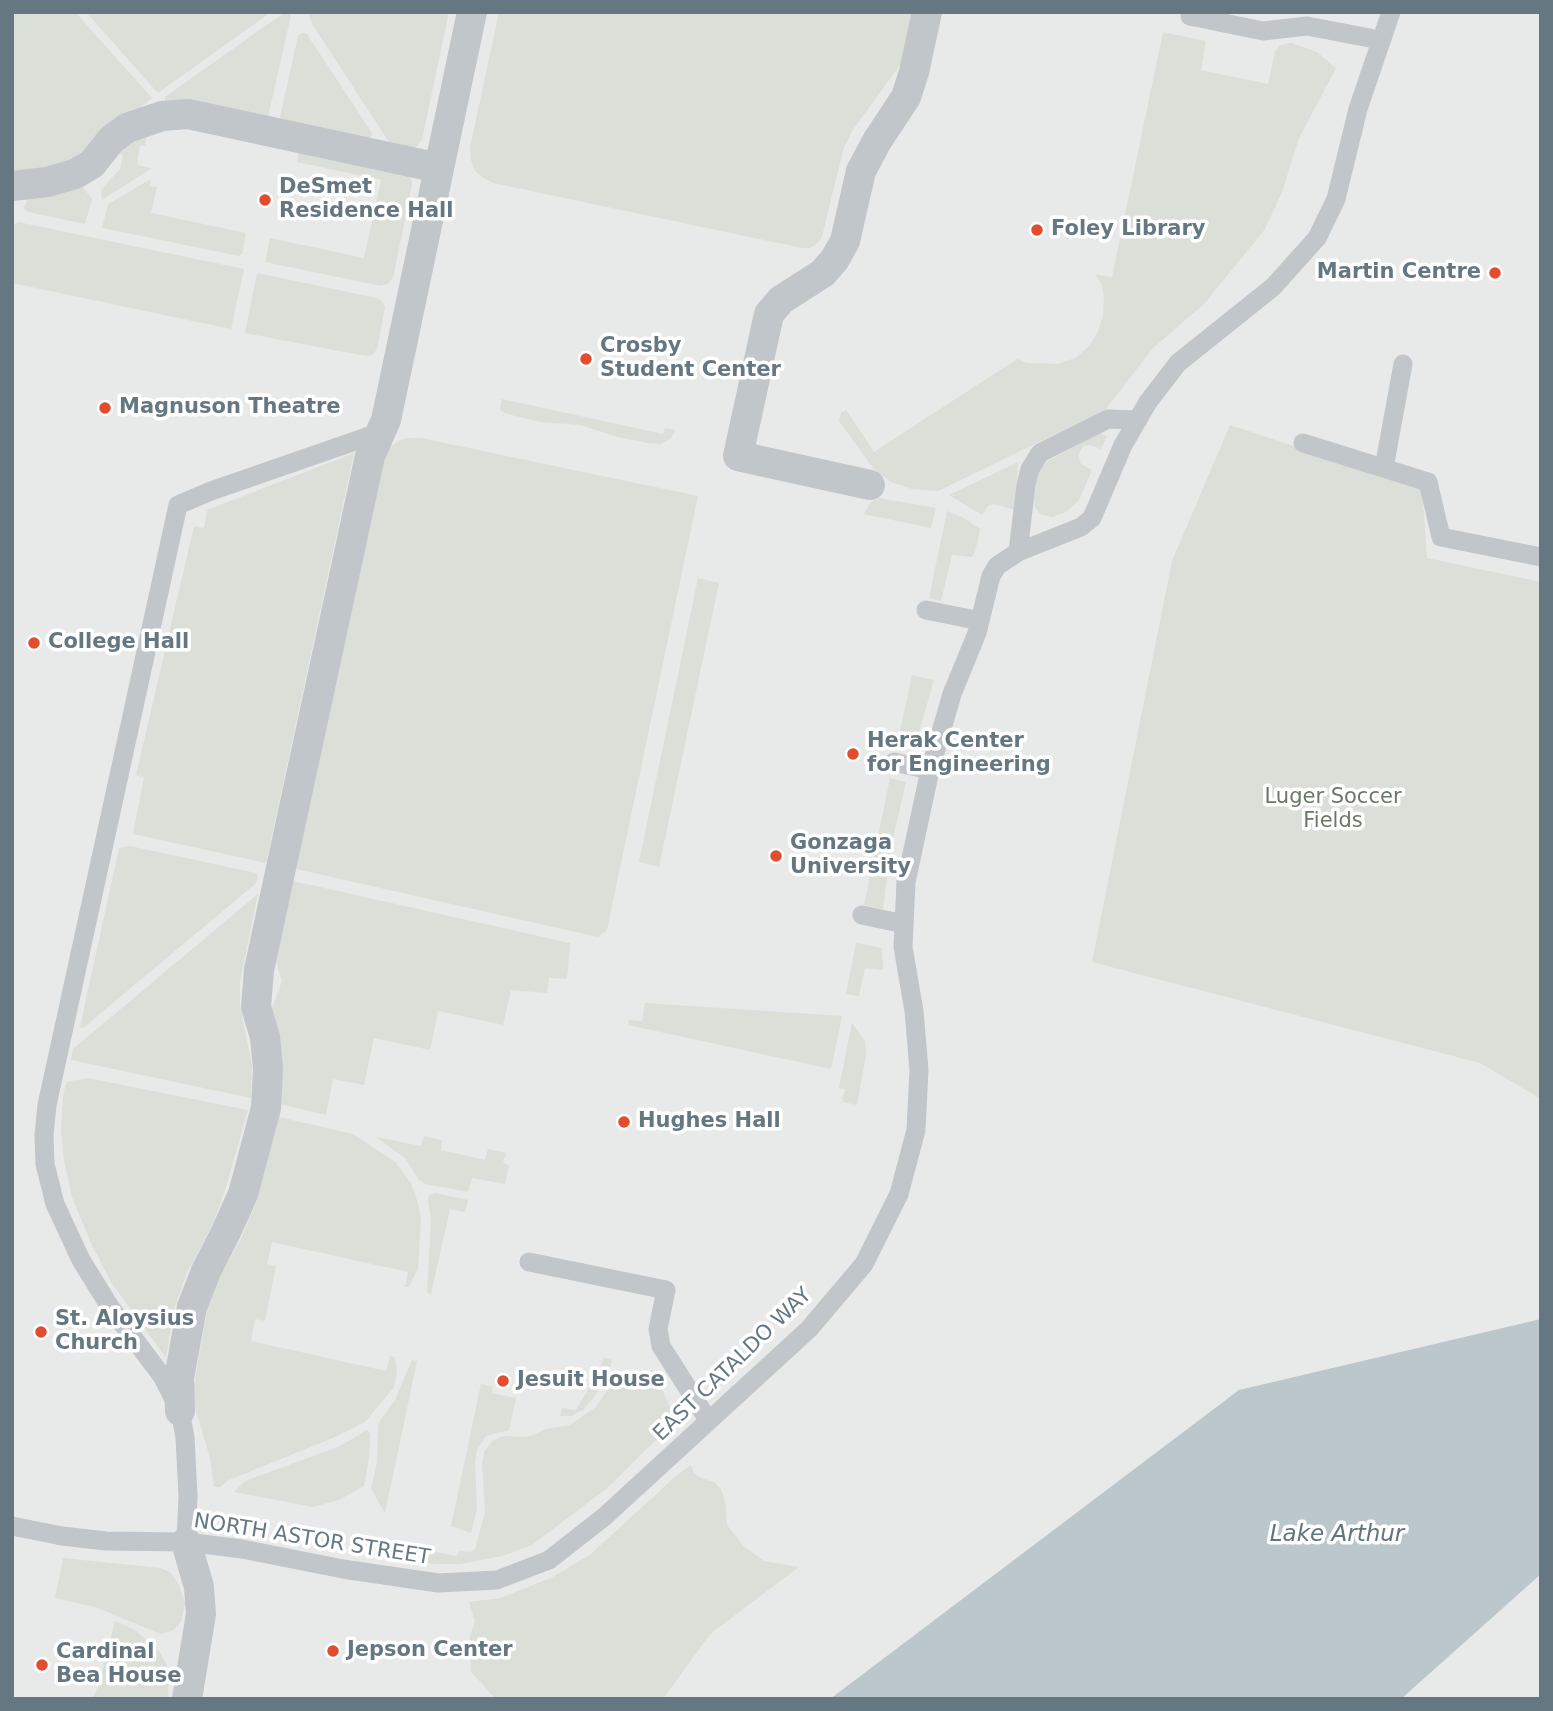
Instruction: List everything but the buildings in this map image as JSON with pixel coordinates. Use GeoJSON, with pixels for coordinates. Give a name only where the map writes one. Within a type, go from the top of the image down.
{"type":"FeatureCollection","features":[{"type":"Feature","properties":{"kind":"street"},"geometry":{"type":"LineString","coordinates":[[180,1411],[179,1378],[192,1307],[205,1271],[243,1195],[266,1108],[268,1069],[265,1037],[256,1007],[259,970],[370,457],[386,420],[471,12]]}},
{"type":"Feature","properties":{"kind":"street"},"geometry":{"type":"LineString","coordinates":[[870,485],[738,456],[769,314],[781,300],[823,273],[845,241],[861,170],[906,97],[927,12]]}},
{"type":"Feature","properties":{"kind":"street"},"geometry":{"type":"LineString","coordinates":[[12,186],[47,182],[75,174],[92,164],[111,140],[127,128],[162,116],[188,114],[439,168]]}},
{"type":"Feature","properties":{"kind":"street"},"geometry":{"type":"LineString","coordinates":[[186,1542],[199,1587],[201,1614],[187,1699]]}},
{"type":"Feature","properties":{"kind":"lane","name":"EAST CATALDO WAY"},"geometry":{"type":"LineString","coordinates":[[439,1583],[496,1580],[549,1560],[604,1517],[808,1329],[864,1264],[899,1194],[916,1130],[919,1070],[914,1011],[903,947],[906,882],[930,769],[952,694],[978,633],[991,576],[997,566],[1018,552],[1081,527],[1092,519],[1123,445],[1178,363],[1273,287],[1317,238],[1335,199],[1358,109],[1391,12]]}},
{"type":"Feature","properties":{"kind":"lane"},"geometry":{"type":"LineString","coordinates":[[1190,16],[1263,31],[1307,26],[1380,40]]}},
{"type":"Feature","properties":{"kind":"lane"},"geometry":{"type":"LineString","coordinates":[[1384,468],[1404,364]]}},
{"type":"Feature","properties":{"kind":"lane"},"geometry":{"type":"LineString","coordinates":[[1018,552],[1026,485],[1030,469],[1040,453],[1108,419],[1138,420]]}},
{"type":"Feature","properties":{"kind":"lane"},"geometry":{"type":"LineString","coordinates":[[186,1542],[188,1496],[185,1437],[180,1411],[162,1376],[110,1307],[81,1259],[55,1204],[45,1164],[47,1105],[178,505],[381,432]]}},
{"type":"Feature","properties":{"kind":"lane"},"geometry":{"type":"LineString","coordinates":[[1303,443],[1428,482],[1441,537],[1541,557]]}},
{"type":"Feature","properties":{"kind":"lane"},"geometry":{"type":"LineString","coordinates":[[926,610],[980,621]]}},
{"type":"Feature","properties":{"kind":"lane"},"geometry":{"type":"LineString","coordinates":[[894,762],[930,769]]}},
{"type":"Feature","properties":{"kind":"lane"},"geometry":{"type":"LineString","coordinates":[[862,915],[904,924]]}},
{"type":"Feature","properties":{"kind":"lane"},"geometry":{"type":"LineString","coordinates":[[529,1262],[666,1290],[657,1329],[661,1346],[708,1420]]}},
{"type":"Feature","properties":{"kind":"lane","name":"NORTH ASTOR STREET"},"geometry":{"type":"LineString","coordinates":[[12,1526],[106,1541],[186,1542],[242,1549],[343,1569],[439,1583]]}},
{"type":"Feature","properties":{"kind":"shaded area","name":"Gonzaga University"},"geometry":{"type":"Polygon","coordinates":[[[12,12],[1541,12],[1541,1699],[12,1699],[12,12]]]}},
{"type":"Feature","properties":{"kind":"green space"},"geometry":{"type":"Polygon","coordinates":[[[12,12],[75,12],[152,98],[71,162],[12,174],[12,12]]]}},
{"type":"Feature","properties":{"kind":"green space"},"geometry":{"type":"Polygon","coordinates":[[[86,12],[271,12],[158,93],[86,12]]]}},
{"type":"Feature","properties":{"kind":"green space"},"geometry":{"type":"Polygon","coordinates":[[[285,12],[290,12],[291,15],[268,117],[165,102],[165,97],[285,12]]]}},
{"type":"Feature","properties":{"kind":"green space"},"geometry":{"type":"Polygon","coordinates":[[[308,12],[449,12],[422,140],[417,146],[410,149],[389,142],[312,24],[308,12]]]}},
{"type":"Feature","properties":{"kind":"green space"},"geometry":{"type":"Polygon","coordinates":[[[499,12],[912,12],[902,62],[852,131],[843,150],[822,237],[810,248],[802,248],[493,183],[482,177],[475,171],[470,148],[499,12]]]}},
{"type":"Feature","properties":{"kind":"green space"},"geometry":{"type":"Polygon","coordinates":[[[1163,32],[1206,41],[1201,70],[1268,84],[1275,52],[1280,45],[1291,43],[1317,52],[1336,68],[1299,138],[1282,192],[1265,229],[1204,304],[1153,348],[1105,410],[938,491],[912,489],[891,482],[874,469],[839,421],[841,413],[846,410],[874,452],[1017,359],[1027,363],[1058,364],[1075,358],[1097,334],[1103,316],[1104,299],[1102,285],[1095,274],[1112,277],[1163,32]]]}},
{"type":"Feature","properties":{"kind":"green space"},"geometry":{"type":"Polygon","coordinates":[[[306,33],[372,133],[370,138],[284,122],[280,117],[298,36],[306,33]]]}},
{"type":"Feature","properties":{"kind":"green space"},"geometry":{"type":"Polygon","coordinates":[[[147,133],[145,146],[140,145],[137,165],[152,168],[102,200],[101,190],[120,169],[123,156],[119,152],[130,141],[147,133]]]}},
{"type":"Feature","properties":{"kind":"green space"},"geometry":{"type":"Polygon","coordinates":[[[299,151],[406,173],[411,178],[393,278],[388,284],[381,286],[265,262],[270,238],[364,258],[381,180],[297,162],[299,151]]]}},
{"type":"Feature","properties":{"kind":"green space"},"geometry":{"type":"Polygon","coordinates":[[[151,179],[150,186],[157,187],[151,213],[246,233],[242,254],[239,256],[102,228],[108,204],[151,179]]]}},
{"type":"Feature","properties":{"kind":"green space"},"geometry":{"type":"Polygon","coordinates":[[[81,185],[92,199],[85,224],[28,212],[24,208],[28,198],[81,185]]]}},
{"type":"Feature","properties":{"kind":"green space"},"geometry":{"type":"Polygon","coordinates":[[[18,222],[244,269],[231,329],[12,283],[12,227],[18,222]]]}},
{"type":"Feature","properties":{"kind":"green space"},"geometry":{"type":"Polygon","coordinates":[[[257,273],[377,298],[383,302],[385,308],[377,349],[372,355],[365,356],[245,333],[257,273]]]}},
{"type":"Feature","properties":{"kind":"green space"},"geometry":{"type":"Polygon","coordinates":[[[502,399],[663,434],[665,428],[676,430],[671,438],[661,444],[647,443],[580,425],[541,422],[507,414],[500,410],[502,399]]]}},
{"type":"Feature","properties":{"kind":"green space","name":"Luger Soccer Fields"},"geometry":{"type":"Polygon","coordinates":[[[1230,425],[1422,488],[1427,558],[1541,582],[1541,1099],[1480,1063],[1092,962],[1172,561],[1230,425]]]}},
{"type":"Feature","properties":{"kind":"green space"},"geometry":{"type":"Polygon","coordinates":[[[1100,433],[1107,436],[1101,449],[1090,445],[1083,446],[1078,455],[1081,464],[1092,470],[1079,500],[1066,512],[1052,517],[1040,514],[1034,499],[1038,473],[1046,462],[1100,433]]]}},
{"type":"Feature","properties":{"kind":"green space"},"geometry":{"type":"Polygon","coordinates":[[[407,438],[421,438],[698,496],[607,930],[598,937],[296,869],[384,460],[389,448],[407,438]]]}},
{"type":"Feature","properties":{"kind":"green space"},"geometry":{"type":"Polygon","coordinates":[[[354,453],[266,863],[133,834],[144,777],[136,775],[194,526],[204,528],[207,510],[354,453]]]}},
{"type":"Feature","properties":{"kind":"green space"},"geometry":{"type":"Polygon","coordinates":[[[1018,462],[1015,510],[994,504],[988,506],[982,515],[949,495],[1018,462]]]}},
{"type":"Feature","properties":{"kind":"green space"},"geometry":{"type":"Polygon","coordinates":[[[879,498],[936,508],[931,528],[864,514],[871,502],[879,498]]]}},
{"type":"Feature","properties":{"kind":"green space"},"geometry":{"type":"Polygon","coordinates":[[[947,511],[980,529],[972,557],[952,555],[941,601],[929,598],[947,511]]]}},
{"type":"Feature","properties":{"kind":"green space"},"geometry":{"type":"Polygon","coordinates":[[[698,578],[719,583],[659,867],[639,862],[698,578]]]}},
{"type":"Feature","properties":{"kind":"green space"},"geometry":{"type":"Polygon","coordinates":[[[912,675],[934,680],[914,749],[897,745],[912,675]]]}},
{"type":"Feature","properties":{"kind":"green space"},"geometry":{"type":"Polygon","coordinates":[[[890,778],[906,782],[891,847],[883,909],[864,905],[890,778]]]}},
{"type":"Feature","properties":{"kind":"green space"},"geometry":{"type":"Polygon","coordinates":[[[130,846],[256,873],[258,878],[255,884],[83,1028],[80,1027],[119,848],[130,846]]]}},
{"type":"Feature","properties":{"kind":"green space"},"geometry":{"type":"Polygon","coordinates":[[[293,881],[570,943],[567,979],[549,978],[547,993],[511,990],[503,1025],[438,1011],[430,1050],[374,1038],[364,1085],[333,1079],[326,1115],[280,1104],[271,1011],[282,981],[276,962],[293,881]]]}},
{"type":"Feature","properties":{"kind":"green space"},"geometry":{"type":"Polygon","coordinates":[[[258,894],[240,981],[240,1006],[252,1065],[251,1098],[71,1060],[73,1049],[258,894]]]}},
{"type":"Feature","properties":{"kind":"green space"},"geometry":{"type":"Polygon","coordinates":[[[856,943],[882,948],[883,970],[865,968],[859,996],[846,994],[856,943]]]}},
{"type":"Feature","properties":{"kind":"green space"},"geometry":{"type":"Polygon","coordinates":[[[645,1003],[842,1016],[831,1069],[628,1025],[629,1020],[642,1021],[645,1003]]]}},
{"type":"Feature","properties":{"kind":"green space"},"geometry":{"type":"Polygon","coordinates":[[[852,1023],[865,1041],[866,1055],[857,1105],[842,1102],[845,1089],[839,1088],[852,1023]]]}},
{"type":"Feature","properties":{"kind":"green space"},"geometry":{"type":"Polygon","coordinates":[[[88,1078],[248,1110],[213,1223],[186,1275],[174,1309],[166,1358],[111,1282],[72,1197],[64,1161],[61,1129],[63,1097],[66,1082],[88,1078]]]}},
{"type":"Feature","properties":{"kind":"green space"},"geometry":{"type":"Polygon","coordinates":[[[279,1117],[353,1134],[395,1162],[411,1183],[418,1203],[421,1218],[418,1268],[409,1287],[405,1287],[408,1272],[272,1242],[267,1264],[276,1266],[265,1321],[255,1319],[251,1341],[386,1371],[390,1356],[395,1357],[397,1374],[394,1387],[365,1422],[229,1480],[220,1487],[214,1487],[210,1458],[192,1397],[207,1310],[219,1277],[241,1239],[256,1203],[279,1117]]]}},
{"type":"Feature","properties":{"kind":"green space"},"geometry":{"type":"Polygon","coordinates":[[[424,1136],[442,1140],[441,1150],[485,1160],[488,1149],[506,1153],[503,1163],[509,1165],[505,1184],[472,1178],[468,1192],[425,1184],[419,1180],[405,1158],[376,1137],[421,1146],[424,1136]]]}},
{"type":"Feature","properties":{"kind":"green space"},"geometry":{"type":"Polygon","coordinates":[[[436,1193],[468,1200],[465,1212],[450,1209],[431,1294],[427,1293],[431,1221],[428,1200],[429,1195],[436,1193]]]}},
{"type":"Feature","properties":{"kind":"green space"},"geometry":{"type":"Polygon","coordinates":[[[604,1358],[612,1360],[608,1374],[594,1397],[583,1410],[571,1416],[560,1416],[562,1408],[576,1410],[604,1358]]]}},
{"type":"Feature","properties":{"kind":"green space"},"geometry":{"type":"Polygon","coordinates":[[[412,1360],[417,1361],[385,1513],[371,1489],[377,1462],[379,1422],[395,1400],[412,1360]]]}},
{"type":"Feature","properties":{"kind":"green space"},"geometry":{"type":"Polygon","coordinates":[[[652,1370],[671,1408],[669,1427],[607,1488],[532,1545],[502,1556],[460,1564],[435,1564],[351,1551],[353,1542],[411,1553],[413,1548],[457,1556],[459,1551],[472,1552],[485,1512],[482,1464],[484,1452],[492,1441],[504,1436],[528,1437],[546,1429],[570,1425],[596,1407],[614,1381],[652,1370]]]}},
{"type":"Feature","properties":{"kind":"green space"},"geometry":{"type":"Polygon","coordinates":[[[481,1384],[493,1387],[492,1393],[516,1398],[509,1430],[486,1436],[477,1450],[477,1509],[471,1533],[451,1526],[481,1384]]]}},
{"type":"Feature","properties":{"kind":"green space"},"geometry":{"type":"Polygon","coordinates":[[[367,1430],[370,1434],[369,1459],[364,1486],[339,1500],[313,1507],[234,1492],[245,1481],[340,1446],[367,1430]]]}},
{"type":"Feature","properties":{"kind":"green space"},"geometry":{"type":"Polygon","coordinates":[[[691,1465],[694,1473],[714,1482],[721,1489],[727,1525],[744,1547],[764,1561],[799,1567],[710,1634],[663,1699],[496,1699],[471,1672],[470,1637],[475,1621],[469,1602],[500,1598],[551,1578],[591,1554],[691,1465]]]}},
{"type":"Feature","properties":{"kind":"green space"},"geometry":{"type":"Polygon","coordinates":[[[63,1558],[160,1568],[170,1572],[179,1585],[185,1603],[182,1620],[174,1630],[161,1634],[95,1607],[55,1598],[63,1558]]]}},
{"type":"Feature","properties":{"kind":"green space"},"geometry":{"type":"Polygon","coordinates":[[[115,1621],[135,1630],[159,1651],[169,1670],[168,1699],[92,1699],[98,1687],[115,1621]]]}},
{"type":"Feature","properties":{"kind":"water","name":"Lake Arthur"},"geometry":{"type":"Polygon","coordinates":[[[1541,1319],[1541,1574],[1401,1699],[830,1699],[1239,1390],[1541,1319]]]}},
{"type":"Feature","properties":{"kind":"place","name":"DeSmet Residence Hall"},"geometry":{"type":"Point","coordinates":[265,200]}},
{"type":"Feature","properties":{"kind":"place","name":"Foley Library"},"geometry":{"type":"Point","coordinates":[1037,230]}},
{"type":"Feature","properties":{"kind":"place","name":"Martin Centre"},"geometry":{"type":"Point","coordinates":[1495,273]}},
{"type":"Feature","properties":{"kind":"place","name":"Crosby Student Center"},"geometry":{"type":"Point","coordinates":[586,359]}},
{"type":"Feature","properties":{"kind":"place","name":"Magnuson Theatre"},"geometry":{"type":"Point","coordinates":[105,408]}},
{"type":"Feature","properties":{"kind":"place","name":"College Hall"},"geometry":{"type":"Point","coordinates":[34,643]}},
{"type":"Feature","properties":{"kind":"place","name":"Herak Center for Engineering"},"geometry":{"type":"Point","coordinates":[853,754]}},
{"type":"Feature","properties":{"kind":"place","name":"Gonzaga University"},"geometry":{"type":"Point","coordinates":[776,856]}},
{"type":"Feature","properties":{"kind":"place","name":"Hughes Hall"},"geometry":{"type":"Point","coordinates":[624,1122]}},
{"type":"Feature","properties":{"kind":"place","name":"St. Aloysius Church"},"geometry":{"type":"Point","coordinates":[41,1332]}},
{"type":"Feature","properties":{"kind":"place","name":"Jesuit House"},"geometry":{"type":"Point","coordinates":[503,1381]}},
{"type":"Feature","properties":{"kind":"place","name":"Jepson Center"},"geometry":{"type":"Point","coordinates":[333,1651]}},
{"type":"Feature","properties":{"kind":"place","name":"Cardinal Bea House"},"geometry":{"type":"Point","coordinates":[42,1665]}}]}
